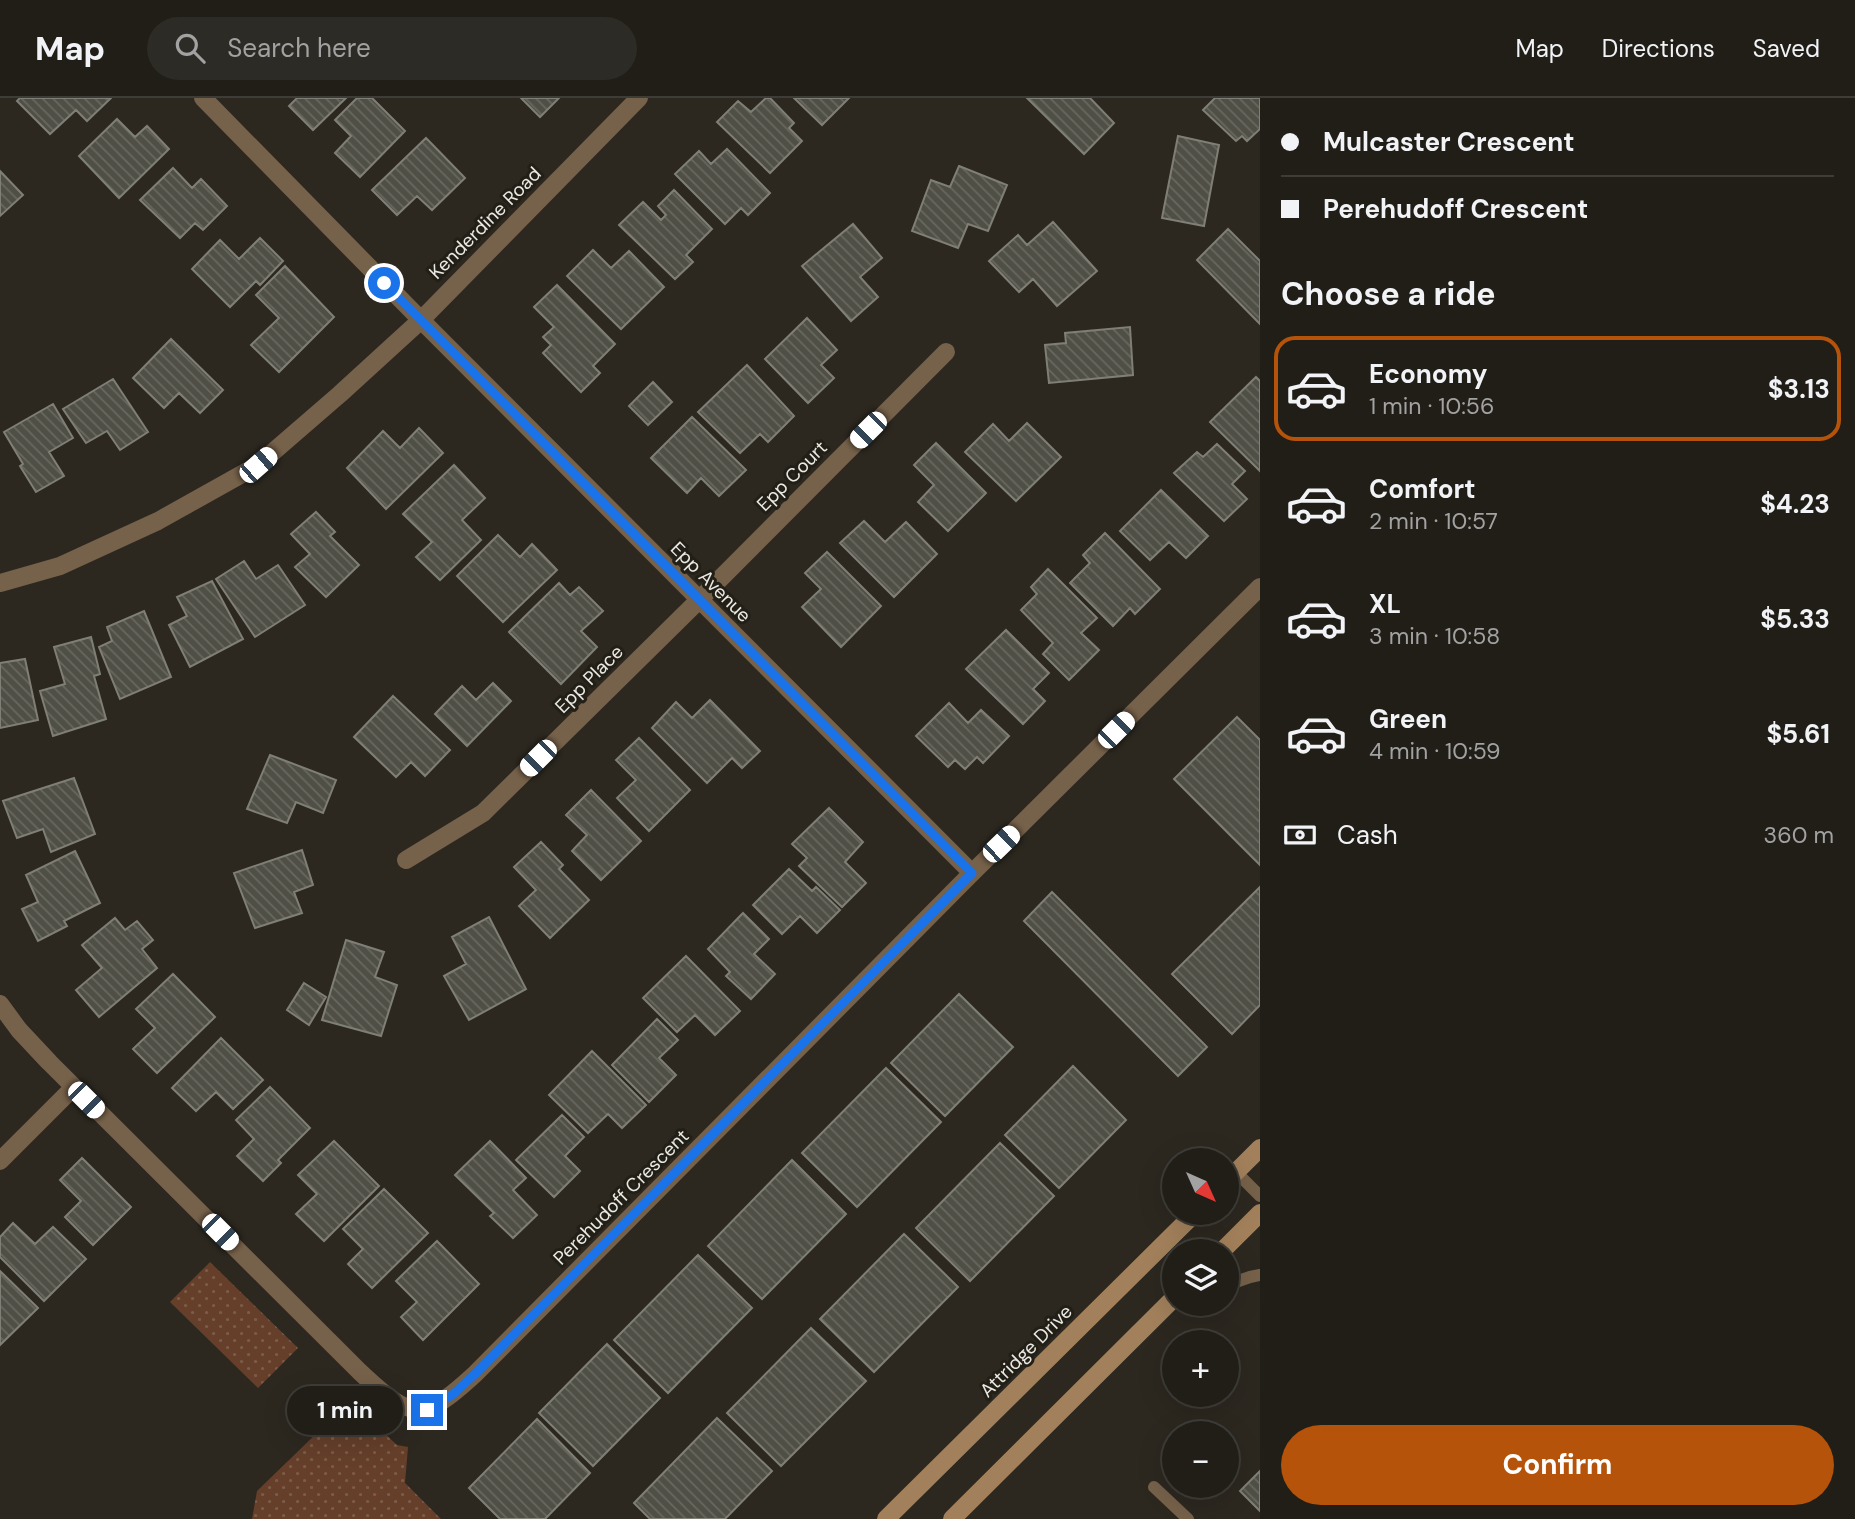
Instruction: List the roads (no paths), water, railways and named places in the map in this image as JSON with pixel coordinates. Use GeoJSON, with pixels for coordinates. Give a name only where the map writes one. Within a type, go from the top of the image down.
{"type":"FeatureCollection","features":[{"type":"Feature","properties":{"kind":"main road"},"geometry":{"type":"LineString","coordinates":[[1239,1169],[1260,1148]]}},
{"type":"Feature","properties":{"kind":"main road"},"geometry":{"type":"LineString","coordinates":[[1234,1239],[1260,1213]]}},
{"type":"Feature","properties":{"kind":"main road","name":"Attridge Drive"},"geometry":{"type":"LineString","coordinates":[[886,1519],[1183,1225]]}},
{"type":"Feature","properties":{"kind":"main road"},"geometry":{"type":"LineString","coordinates":[[952,1519],[1162,1313]]}},
{"type":"Feature","properties":{"kind":"street","name":"Epp Avenue"},"geometry":{"type":"LineString","coordinates":[[203,98],[972,873]]}},
{"type":"Feature","properties":{"kind":"street","name":"Kenderdine Road"},"geometry":{"type":"LineString","coordinates":[[0,583],[60,566],[158,521],[258,465],[421,320],[639,98]]}},
{"type":"Feature","properties":{"kind":"street","name":"Epp Court"},"geometry":{"type":"LineString","coordinates":[[699,600],[946,352]]}},
{"type":"Feature","properties":{"kind":"street","name":"Perehudoff Crescent"},"geometry":{"type":"LineString","coordinates":[[0,1004],[19,1030],[74,1087],[386,1396],[400,1405],[427,1410],[452,1395],[475,1374],[1260,587]]}},
{"type":"Feature","properties":{"kind":"street","name":"Epp Place"},"geometry":{"type":"LineString","coordinates":[[406,860],[483,813],[699,600]]}},
{"type":"Feature","properties":{"kind":"street"},"geometry":{"type":"LineString","coordinates":[[0,1161],[74,1087]]}},
{"type":"Feature","properties":{"kind":"lane"},"geometry":{"type":"LineString","coordinates":[[1239,1182],[1260,1196]]}},
{"type":"Feature","properties":{"kind":"lane"},"geometry":{"type":"LineString","coordinates":[[1239,1281],[1260,1275]]}},
{"type":"Feature","properties":{"kind":"lane"},"geometry":{"type":"LineString","coordinates":[[1154,1487],[1188,1519]]}}]}
